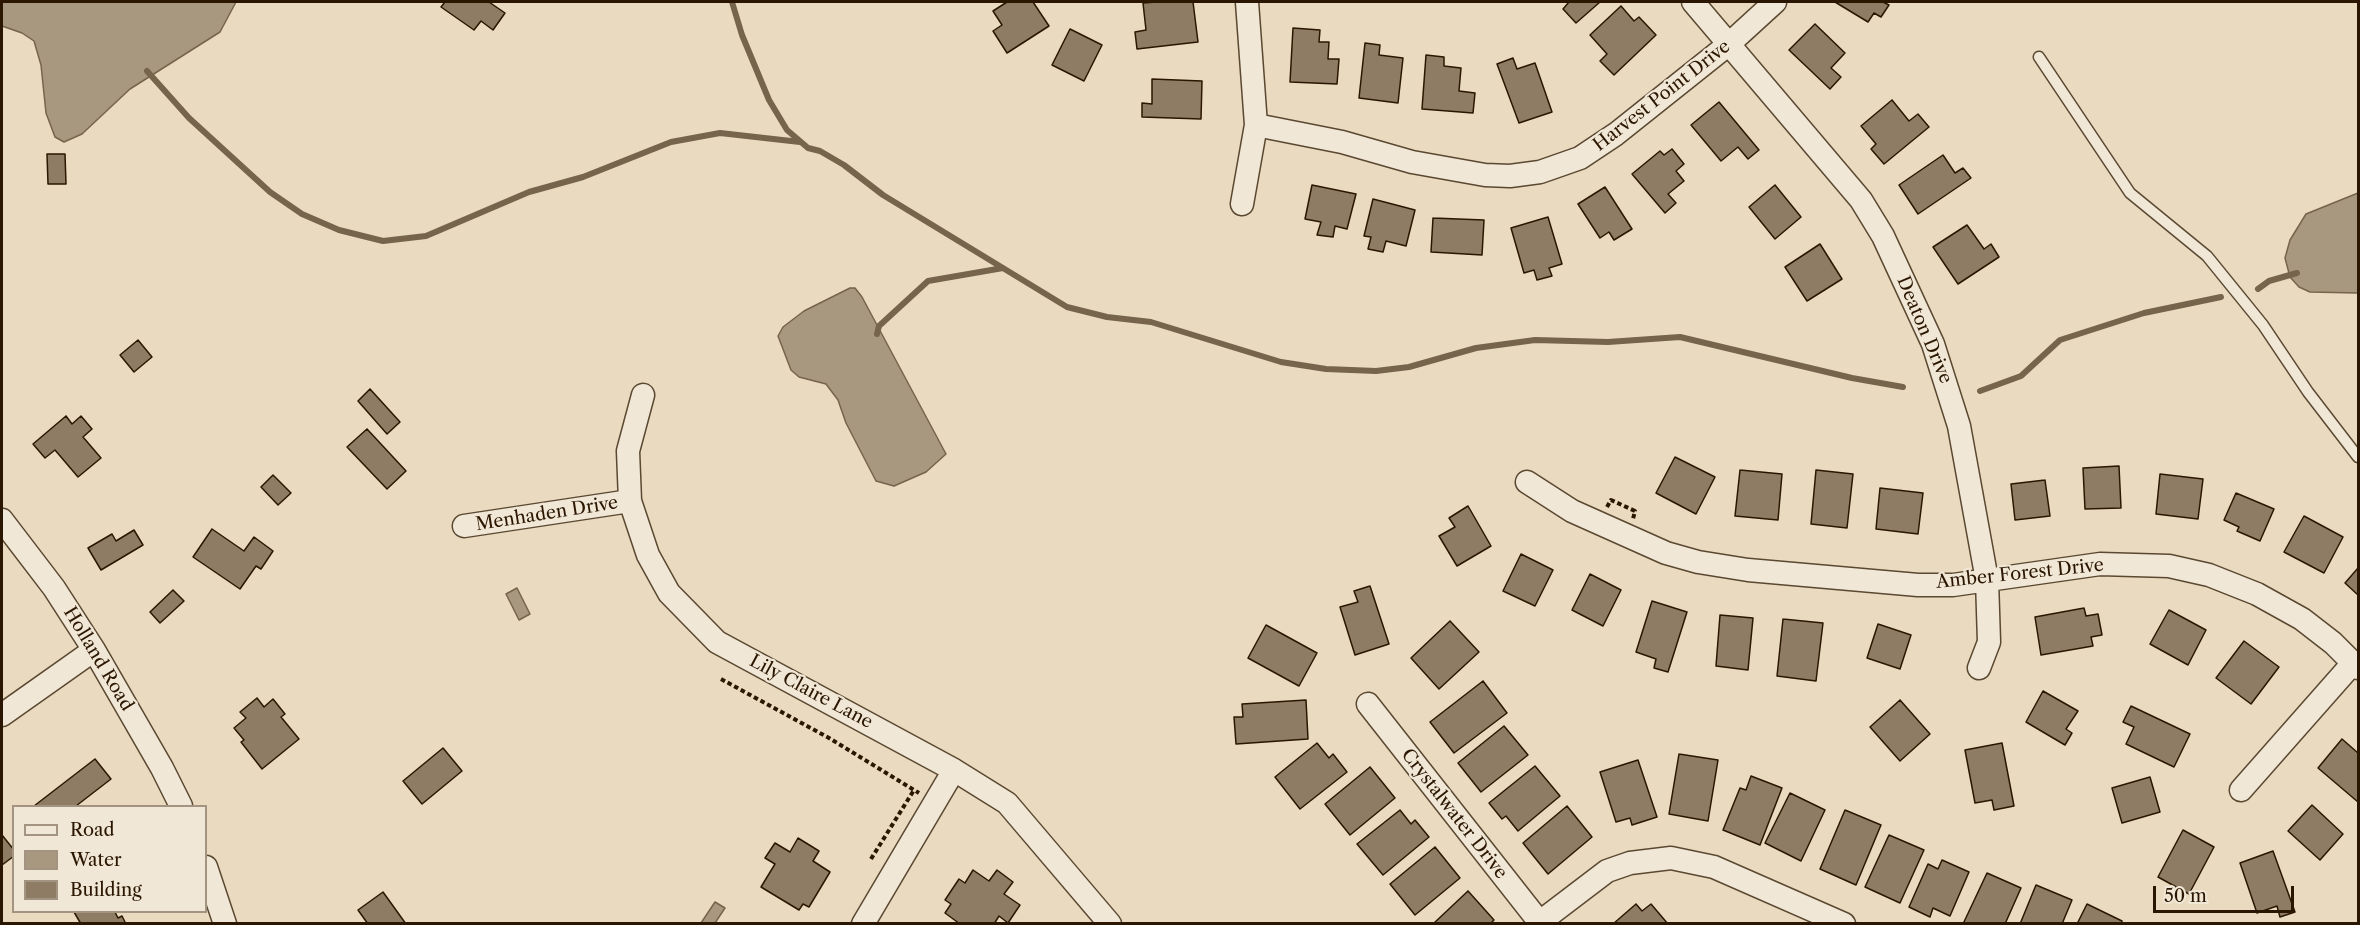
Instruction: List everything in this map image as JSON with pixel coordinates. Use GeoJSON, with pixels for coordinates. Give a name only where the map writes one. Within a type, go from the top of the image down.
{"type":"FeatureCollection","features":[{"type":"Feature","properties":{"kind":"street"},"geometry":{"type":"LineString","coordinates":[[1242,204],[1256,125],[1247,2]]}},
{"type":"Feature","properties":{"kind":"street","name":"Deaton Drive"},"geometry":{"type":"LineString","coordinates":[[1693,2],[1861,200],[1897,266],[1933,344],[1953,401],[1987,580],[1989,642],[1979,668]]}},
{"type":"Feature","properties":{"kind":"street","name":"Harvest Point Drive"},"geometry":{"type":"LineString","coordinates":[[1256,125],[1342,142],[1412,162],[1485,175],[1510,176],[1540,172],[1580,158],[1616,134],[1729,44],[1775,2]]}},
{"type":"Feature","properties":{"kind":"street","name":"Lily Claire Lane"},"geometry":{"type":"LineString","coordinates":[[643,395],[628,451],[630,501],[648,555],[669,593],[717,642],[954,770],[1007,803],[1110,924]]}},
{"type":"Feature","properties":{"kind":"street","name":"Amber Forest Drive"},"geometry":{"type":"LineString","coordinates":[[1527,482],[1572,511],[1666,553],[1698,562],[1748,570],[1918,585],[1953,585],[2100,564],[2169,566],[2210,575],[2257,594],[2295,615],[2333,643],[2356,666]]}},
{"type":"Feature","properties":{"kind":"street","name":"Menhaden Drive"},"geometry":{"type":"LineString","coordinates":[[464,526],[630,501]]}},
{"type":"Feature","properties":{"kind":"street","name":"Holland Road"},"geometry":{"type":"LineString","coordinates":[[2,520],[54,588],[94,650],[162,768],[180,805]]}},
{"type":"Feature","properties":{"kind":"street"},"geometry":{"type":"LineString","coordinates":[[2,715],[94,650]]}},
{"type":"Feature","properties":{"kind":"street"},"geometry":{"type":"LineString","coordinates":[[2241,790],[2356,666]]}},
{"type":"Feature","properties":{"kind":"street","name":"Crystalwater Drive"},"geometry":{"type":"LineString","coordinates":[[1368,704],[1540,923]]}},
{"type":"Feature","properties":{"kind":"street"},"geometry":{"type":"LineString","coordinates":[[863,924],[954,770]]}},
{"type":"Feature","properties":{"kind":"street"},"geometry":{"type":"LineString","coordinates":[[1540,923],[1607,872],[1630,863],[1671,858],[1714,867],[1845,924]]}},
{"type":"Feature","properties":{"kind":"street"},"geometry":{"type":"LineString","coordinates":[[207,870],[225,924]]}},
{"type":"Feature","properties":{"kind":"lane"},"geometry":{"type":"LineString","coordinates":[[2039,57],[2130,193],[2207,256],[2263,325],[2308,392],[2358,458]]}},
{"type":"Feature","properties":{"kind":"path"},"geometry":{"type":"LineString","coordinates":[[721,679],[838,744],[914,790],[871,859]]}},
{"type":"Feature","properties":{"kind":"water"},"geometry":{"type":"Polygon","coordinates":[[[2,2],[236,2],[220,32],[130,89],[82,134],[64,142],[55,137],[46,113],[41,65],[34,41],[22,33],[2,26],[2,2]]]}},
{"type":"Feature","properties":{"kind":"water"},"geometry":{"type":"Polygon","coordinates":[[[2358,193],[2358,293],[2310,292],[2299,287],[2290,277],[2285,258],[2290,240],[2306,214],[2358,193]]]}},
{"type":"Feature","properties":{"kind":"water"},"geometry":{"type":"Polygon","coordinates":[[[850,288],[855,288],[862,297],[946,454],[926,472],[894,486],[876,481],[846,423],[838,400],[826,384],[799,377],[791,370],[778,336],[783,327],[804,311],[850,288]]]}},
{"type":"Feature","properties":{"kind":"water"},"geometry":{"type":"Polygon","coordinates":[[[517,588],[530,614],[519,620],[506,594],[517,588]]]}},
{"type":"Feature","properties":{"kind":"water"},"geometry":{"type":"Polygon","coordinates":[[[715,902],[725,908],[715,923],[701,923],[715,902]]]}},
{"type":"Feature","properties":{"kind":"building"},"geometry":{"type":"Polygon","coordinates":[[[445,2],[489,2],[505,13],[493,30],[481,21],[474,30],[441,7],[445,2]]]}},
{"type":"Feature","properties":{"kind":"building"},"geometry":{"type":"Polygon","coordinates":[[[1007,2],[1033,2],[1049,26],[1007,53],[993,31],[1002,25],[993,11],[1007,2]]]}},
{"type":"Feature","properties":{"kind":"building"},"geometry":{"type":"Polygon","coordinates":[[[1193,2],[1198,42],[1137,49],[1135,32],[1146,30],[1143,3],[1193,2]]]}},
{"type":"Feature","properties":{"kind":"building"},"geometry":{"type":"Polygon","coordinates":[[[1569,2],[1600,2],[1576,23],[1563,9],[1569,2]]]}},
{"type":"Feature","properties":{"kind":"building"},"geometry":{"type":"Polygon","coordinates":[[[1835,2],[1883,2],[1889,5],[1881,17],[1874,13],[1868,22],[1835,2]]]}},
{"type":"Feature","properties":{"kind":"building"},"geometry":{"type":"Polygon","coordinates":[[[1621,6],[1634,21],[1639,17],[1656,35],[1614,75],[1600,61],[1607,54],[1590,35],[1621,6]]]}},
{"type":"Feature","properties":{"kind":"building"},"geometry":{"type":"Polygon","coordinates":[[[1815,24],[1845,53],[1831,68],[1841,77],[1830,89],[1789,50],[1815,24]]]}},
{"type":"Feature","properties":{"kind":"building"},"geometry":{"type":"Polygon","coordinates":[[[1293,28],[1320,30],[1319,42],[1329,42],[1328,59],[1339,59],[1337,84],[1290,82],[1293,28]]]}},
{"type":"Feature","properties":{"kind":"building"},"geometry":{"type":"Polygon","coordinates":[[[1070,29],[1102,45],[1084,81],[1052,65],[1070,29]]]}},
{"type":"Feature","properties":{"kind":"building"},"geometry":{"type":"Polygon","coordinates":[[[1365,43],[1380,45],[1379,55],[1403,58],[1398,103],[1359,98],[1365,43]]]}},
{"type":"Feature","properties":{"kind":"building"},"geometry":{"type":"Polygon","coordinates":[[[1426,55],[1444,57],[1444,66],[1461,68],[1459,91],[1475,93],[1473,113],[1422,109],[1426,55]]]}},
{"type":"Feature","properties":{"kind":"building"},"geometry":{"type":"Polygon","coordinates":[[[1513,58],[1517,69],[1535,63],[1552,112],[1519,123],[1497,64],[1513,58]]]}},
{"type":"Feature","properties":{"kind":"building"},"geometry":{"type":"Polygon","coordinates":[[[1152,79],[1202,81],[1201,119],[1142,117],[1142,103],[1152,104],[1152,79]]]}},
{"type":"Feature","properties":{"kind":"building"},"geometry":{"type":"Polygon","coordinates":[[[1892,100],[1909,121],[1918,114],[1929,127],[1884,164],[1871,149],[1876,144],[1861,126],[1892,100]]]}},
{"type":"Feature","properties":{"kind":"building"},"geometry":{"type":"Polygon","coordinates":[[[1719,102],[1759,150],[1748,159],[1738,147],[1721,161],[1691,125],[1719,102]]]}},
{"type":"Feature","properties":{"kind":"building"},"geometry":{"type":"Polygon","coordinates":[[[1672,149],[1684,164],[1676,171],[1684,181],[1668,194],[1676,203],[1665,213],[1632,174],[1660,151],[1664,155],[1672,149]]]}},
{"type":"Feature","properties":{"kind":"building"},"geometry":{"type":"Polygon","coordinates":[[[47,154],[65,154],[66,184],[48,184],[47,154]]]}},
{"type":"Feature","properties":{"kind":"building"},"geometry":{"type":"Polygon","coordinates":[[[1943,155],[1955,173],[1963,168],[1971,178],[1918,214],[1899,185],[1943,155]]]}},
{"type":"Feature","properties":{"kind":"building"},"geometry":{"type":"Polygon","coordinates":[[[1312,185],[1356,194],[1347,229],[1335,226],[1333,237],[1317,235],[1321,222],[1305,219],[1312,185]]]}},
{"type":"Feature","properties":{"kind":"building"},"geometry":{"type":"Polygon","coordinates":[[[1775,185],[1801,217],[1775,239],[1749,207],[1775,185]]]}},
{"type":"Feature","properties":{"kind":"building"},"geometry":{"type":"Polygon","coordinates":[[[1605,187],[1632,229],[1614,240],[1609,232],[1600,238],[1578,204],[1605,187]]]}},
{"type":"Feature","properties":{"kind":"building"},"geometry":{"type":"Polygon","coordinates":[[[1373,199],[1415,210],[1406,246],[1386,241],[1383,252],[1368,249],[1371,237],[1364,236],[1373,199]]]}},
{"type":"Feature","properties":{"kind":"building"},"geometry":{"type":"Polygon","coordinates":[[[1548,217],[1562,264],[1549,268],[1552,276],[1537,280],[1534,270],[1524,273],[1511,228],[1548,217]]]}},
{"type":"Feature","properties":{"kind":"building"},"geometry":{"type":"Polygon","coordinates":[[[1433,218],[1484,220],[1482,255],[1431,252],[1433,218]]]}},
{"type":"Feature","properties":{"kind":"building"},"geometry":{"type":"Polygon","coordinates":[[[1967,225],[1984,249],[1991,244],[1999,257],[1958,284],[1933,247],[1967,225]]]}},
{"type":"Feature","properties":{"kind":"building"},"geometry":{"type":"Polygon","coordinates":[[[1820,244],[1842,279],[1807,301],[1785,267],[1820,244]]]}},
{"type":"Feature","properties":{"kind":"building"},"geometry":{"type":"Polygon","coordinates":[[[138,340],[152,357],[134,372],[120,355],[138,340]]]}},
{"type":"Feature","properties":{"kind":"building"},"geometry":{"type":"Polygon","coordinates":[[[370,389],[400,422],[387,434],[358,401],[370,389]]]}},
{"type":"Feature","properties":{"kind":"building"},"geometry":{"type":"Polygon","coordinates":[[[66,416],[72,424],[81,416],[92,429],[83,437],[101,458],[78,477],[55,450],[45,458],[33,444],[66,416]]]}},
{"type":"Feature","properties":{"kind":"building"},"geometry":{"type":"Polygon","coordinates":[[[367,429],[406,471],[387,489],[347,447],[367,429]]]}},
{"type":"Feature","properties":{"kind":"building"},"geometry":{"type":"Polygon","coordinates":[[[1675,457],[1715,477],[1696,514],[1656,493],[1675,457]]]}},
{"type":"Feature","properties":{"kind":"building"},"geometry":{"type":"Polygon","coordinates":[[[2119,466],[2121,508],[2085,509],[2083,468],[2119,466]]]}},
{"type":"Feature","properties":{"kind":"building"},"geometry":{"type":"Polygon","coordinates":[[[1740,470],[1782,474],[1778,520],[1735,516],[1740,470]]]}},
{"type":"Feature","properties":{"kind":"building"},"geometry":{"type":"Polygon","coordinates":[[[1816,470],[1853,474],[1847,528],[1811,524],[1816,470]]]}},
{"type":"Feature","properties":{"kind":"building"},"geometry":{"type":"Polygon","coordinates":[[[2160,474],[2203,479],[2198,519],[2156,514],[2160,474]]]}},
{"type":"Feature","properties":{"kind":"building"},"geometry":{"type":"Polygon","coordinates":[[[273,475],[291,493],[278,505],[261,487],[273,475]]]}},
{"type":"Feature","properties":{"kind":"building"},"geometry":{"type":"Polygon","coordinates":[[[2045,480],[2050,516],[2015,520],[2011,484],[2045,480]]]}},
{"type":"Feature","properties":{"kind":"building"},"geometry":{"type":"Polygon","coordinates":[[[1880,488],[1923,493],[1918,534],[1876,529],[1880,488]]]}},
{"type":"Feature","properties":{"kind":"building"},"geometry":{"type":"Polygon","coordinates":[[[2236,493],[2274,509],[2260,541],[2237,531],[2239,527],[2224,520],[2236,493]]]}},
{"type":"Feature","properties":{"kind":"building"},"geometry":{"type":"Polygon","coordinates":[[[1468,506],[1491,546],[1457,566],[1439,536],[1455,527],[1449,518],[1468,506]]]}},
{"type":"Feature","properties":{"kind":"building"},"geometry":{"type":"Polygon","coordinates":[[[2304,516],[2343,537],[2324,573],[2284,552],[2304,516]]]}},
{"type":"Feature","properties":{"kind":"building"},"geometry":{"type":"Polygon","coordinates":[[[212,529],[244,551],[254,537],[273,551],[261,569],[256,566],[240,589],[193,557],[212,529]]]}},
{"type":"Feature","properties":{"kind":"building"},"geometry":{"type":"Polygon","coordinates":[[[134,530],[143,545],[101,570],[88,548],[112,534],[116,541],[134,530]]]}},
{"type":"Feature","properties":{"kind":"building"},"geometry":{"type":"Polygon","coordinates":[[[1521,554],[1553,570],[1535,606],[1503,591],[1521,554]]]}},
{"type":"Feature","properties":{"kind":"building"},"geometry":{"type":"Polygon","coordinates":[[[2358,568],[2358,595],[2345,583],[2358,568]]]}},
{"type":"Feature","properties":{"kind":"building"},"geometry":{"type":"Polygon","coordinates":[[[1590,574],[1621,590],[1603,626],[1572,610],[1590,574]]]}},
{"type":"Feature","properties":{"kind":"building"},"geometry":{"type":"Polygon","coordinates":[[[1370,586],[1389,644],[1355,655],[1340,607],[1358,602],[1354,591],[1370,586]]]}},
{"type":"Feature","properties":{"kind":"building"},"geometry":{"type":"Polygon","coordinates":[[[173,590],[184,601],[160,623],[150,612],[173,590]]]}},
{"type":"Feature","properties":{"kind":"building"},"geometry":{"type":"Polygon","coordinates":[[[1652,601],[1687,612],[1668,672],[1654,668],[1656,659],[1636,652],[1652,601]]]}},
{"type":"Feature","properties":{"kind":"building"},"geometry":{"type":"Polygon","coordinates":[[[2084,608],[2086,616],[2098,614],[2102,635],[2091,637],[2093,646],[2041,655],[2035,617],[2084,608]]]}},
{"type":"Feature","properties":{"kind":"building"},"geometry":{"type":"Polygon","coordinates":[[[2169,610],[2206,630],[2188,665],[2150,644],[2169,610]]]}},
{"type":"Feature","properties":{"kind":"building"},"geometry":{"type":"Polygon","coordinates":[[[1720,615],[1753,618],[1748,670],[1716,666],[1720,615]]]}},
{"type":"Feature","properties":{"kind":"building"},"geometry":{"type":"Polygon","coordinates":[[[1783,619],[1823,623],[1816,681],[1777,676],[1783,619]]]}},
{"type":"Feature","properties":{"kind":"building"},"geometry":{"type":"Polygon","coordinates":[[[1450,621],[1479,652],[1439,689],[1411,658],[1450,621]]]}},
{"type":"Feature","properties":{"kind":"building"},"geometry":{"type":"Polygon","coordinates":[[[1878,624],[1911,635],[1900,669],[1867,658],[1878,624]]]}},
{"type":"Feature","properties":{"kind":"building"},"geometry":{"type":"Polygon","coordinates":[[[1266,625],[1317,653],[1299,686],[1248,658],[1266,625]]]}},
{"type":"Feature","properties":{"kind":"building"},"geometry":{"type":"Polygon","coordinates":[[[2244,641],[2279,667],[2251,704],[2216,678],[2244,641]]]}},
{"type":"Feature","properties":{"kind":"building"},"geometry":{"type":"Polygon","coordinates":[[[1483,681],[1507,713],[1454,753],[1430,722],[1483,681]]]}},
{"type":"Feature","properties":{"kind":"building"},"geometry":{"type":"Polygon","coordinates":[[[2043,691],[2078,711],[2066,729],[2072,733],[2065,745],[2026,722],[2043,691]]]}},
{"type":"Feature","properties":{"kind":"building"},"geometry":{"type":"Polygon","coordinates":[[[257,698],[264,707],[273,699],[285,714],[281,717],[299,739],[262,769],[241,742],[244,740],[234,728],[246,718],[240,712],[257,698]]]}},
{"type":"Feature","properties":{"kind":"building"},"geometry":{"type":"Polygon","coordinates":[[[1306,700],[1308,739],[1236,744],[1234,717],[1243,717],[1242,704],[1306,700]]]}},
{"type":"Feature","properties":{"kind":"building"},"geometry":{"type":"Polygon","coordinates":[[[1900,700],[1930,734],[1900,761],[1870,727],[1900,700]]]}},
{"type":"Feature","properties":{"kind":"building"},"geometry":{"type":"Polygon","coordinates":[[[2131,706],[2190,734],[2174,767],[2126,744],[2134,727],[2123,722],[2131,706]]]}},
{"type":"Feature","properties":{"kind":"building"},"geometry":{"type":"Polygon","coordinates":[[[1504,726],[1528,755],[1481,792],[1458,763],[1504,726]]]}},
{"type":"Feature","properties":{"kind":"building"},"geometry":{"type":"Polygon","coordinates":[[[2342,739],[2358,753],[2358,802],[2318,768],[2342,739]]]}},
{"type":"Feature","properties":{"kind":"building"},"geometry":{"type":"Polygon","coordinates":[[[1317,743],[1329,758],[1333,754],[1347,772],[1300,809],[1275,777],[1317,743]]]}},
{"type":"Feature","properties":{"kind":"building"},"geometry":{"type":"Polygon","coordinates":[[[2002,743],[2014,806],[1994,810],[1992,800],[1975,803],[1965,750],[2002,743]]]}},
{"type":"Feature","properties":{"kind":"building"},"geometry":{"type":"Polygon","coordinates":[[[443,748],[462,771],[422,804],[403,781],[443,748]]]}},
{"type":"Feature","properties":{"kind":"building"},"geometry":{"type":"Polygon","coordinates":[[[1679,754],[1718,760],[1708,821],[1669,814],[1679,754]]]}},
{"type":"Feature","properties":{"kind":"building"},"geometry":{"type":"Polygon","coordinates":[[[95,759],[111,779],[77,805],[35,805],[95,759]]]}},
{"type":"Feature","properties":{"kind":"building"},"geometry":{"type":"Polygon","coordinates":[[[1638,760],[1657,817],[1632,825],[1630,818],[1616,822],[1600,772],[1638,760]]]}},
{"type":"Feature","properties":{"kind":"building"},"geometry":{"type":"Polygon","coordinates":[[[1535,766],[1560,796],[1518,831],[1506,816],[1502,819],[1489,803],[1535,766]]]}},
{"type":"Feature","properties":{"kind":"building"},"geometry":{"type":"Polygon","coordinates":[[[1370,767],[1395,798],[1350,835],[1325,804],[1370,767]]]}},
{"type":"Feature","properties":{"kind":"building"},"geometry":{"type":"Polygon","coordinates":[[[1751,776],[1782,788],[1760,845],[1723,830],[1740,788],[1746,790],[1751,776]]]}},
{"type":"Feature","properties":{"kind":"building"},"geometry":{"type":"Polygon","coordinates":[[[2150,777],[2160,812],[2122,823],[2112,788],[2150,777]]]}},
{"type":"Feature","properties":{"kind":"building"},"geometry":{"type":"Polygon","coordinates":[[[1790,793],[1825,810],[1801,861],[1765,843],[1790,793]]]}},
{"type":"Feature","properties":{"kind":"building"},"geometry":{"type":"Polygon","coordinates":[[[2312,805],[2343,834],[2320,860],[2288,831],[2312,805]]]}},
{"type":"Feature","properties":{"kind":"building"},"geometry":{"type":"Polygon","coordinates":[[[1567,806],[1592,837],[1548,874],[1523,843],[1567,806]]]}},
{"type":"Feature","properties":{"kind":"building"},"geometry":{"type":"Polygon","coordinates":[[[1400,810],[1411,824],[1415,820],[1429,837],[1383,875],[1357,844],[1400,810]]]}},
{"type":"Feature","properties":{"kind":"building"},"geometry":{"type":"Polygon","coordinates":[[[1845,810],[1881,825],[1856,885],[1820,869],[1845,810]]]}},
{"type":"Feature","properties":{"kind":"building"},"geometry":{"type":"Polygon","coordinates":[[[2183,830],[2214,847],[2189,894],[2158,877],[2183,830]]]}},
{"type":"Feature","properties":{"kind":"building"},"geometry":{"type":"Polygon","coordinates":[[[2,835],[12,848],[12,858],[2,865],[2,835]]]}},
{"type":"Feature","properties":{"kind":"building"},"geometry":{"type":"Polygon","coordinates":[[[1889,835],[1924,850],[1900,903],[1865,887],[1889,835]]]}},
{"type":"Feature","properties":{"kind":"building"},"geometry":{"type":"Polygon","coordinates":[[[798,838],[819,851],[813,861],[830,872],[809,907],[803,904],[799,910],[761,887],[775,864],[765,858],[775,843],[790,852],[798,838]]]}},
{"type":"Feature","properties":{"kind":"building"},"geometry":{"type":"Polygon","coordinates":[[[1435,847],[1460,878],[1415,915],[1390,884],[1435,847]]]}},
{"type":"Feature","properties":{"kind":"building"},"geometry":{"type":"Polygon","coordinates":[[[2273,851],[2295,912],[2280,917],[2277,906],[2257,913],[2240,863],[2273,851]]]}},
{"type":"Feature","properties":{"kind":"building"},"geometry":{"type":"Polygon","coordinates":[[[1942,860],[1969,872],[1950,916],[1933,908],[1930,917],[1909,907],[1928,864],[1938,869],[1942,860]]]}},
{"type":"Feature","properties":{"kind":"building"},"geometry":{"type":"Polygon","coordinates":[[[973,870],[989,881],[997,870],[1013,882],[1004,894],[1020,905],[1008,923],[999,916],[994,924],[960,924],[945,913],[951,904],[945,900],[959,879],[965,883],[973,870]]]}},
{"type":"Feature","properties":{"kind":"building"},"geometry":{"type":"Polygon","coordinates":[[[1987,873],[2021,888],[2005,924],[1963,924],[1987,873]]]}},
{"type":"Feature","properties":{"kind":"building"},"geometry":{"type":"Polygon","coordinates":[[[2036,885],[2072,900],[2062,924],[2020,924],[2036,885]]]}},
{"type":"Feature","properties":{"kind":"building"},"geometry":{"type":"Polygon","coordinates":[[[1468,891],[1494,920],[1490,924],[1433,924],[1468,891]]]}},
{"type":"Feature","properties":{"kind":"building"},"geometry":{"type":"Polygon","coordinates":[[[383,892],[406,924],[368,924],[358,910],[383,892]]]}},
{"type":"Feature","properties":{"kind":"building"},"geometry":{"type":"Polygon","coordinates":[[[1636,904],[1642,911],[1651,904],[1668,924],[1613,924],[1636,904]]]}},
{"type":"Feature","properties":{"kind":"building"},"geometry":{"type":"Polygon","coordinates":[[[2087,904],[2122,921],[2121,924],[2077,924],[2087,904]]]}},
{"type":"Feature","properties":{"kind":"building"},"geometry":{"type":"Polygon","coordinates":[[[75,913],[116,913],[118,918],[122,916],[126,924],[81,924],[75,913]]]}},
{"type":"Feature","properties":{"kind":"waterway"},"geometry":{"type":"LineString","coordinates":[[732,2],[742,35],[769,100],[787,130],[808,148],[820,151],[844,165],[883,195],[1067,307],[1107,317],[1151,322],[1281,362],[1326,369],[1376,371],[1409,367],[1476,348],[1535,340],[1608,342],[1680,337],[1852,378],[1903,387]]}},
{"type":"Feature","properties":{"kind":"waterway"},"geometry":{"type":"LineString","coordinates":[[147,71],[189,118],[270,192],[302,214],[339,230],[383,241],[426,236],[529,192],[583,177],[671,142],[720,133],[800,142]]}},
{"type":"Feature","properties":{"kind":"waterway"},"geometry":{"type":"LineString","coordinates":[[877,334],[879,326],[928,281],[1003,268]]}},
{"type":"Feature","properties":{"kind":"waterway"},"geometry":{"type":"LineString","coordinates":[[2258,289],[2269,281],[2297,273]]}},
{"type":"Feature","properties":{"kind":"waterway"},"geometry":{"type":"LineString","coordinates":[[1980,391],[2021,376],[2060,340],[2144,313],[2221,297]]}}]}
